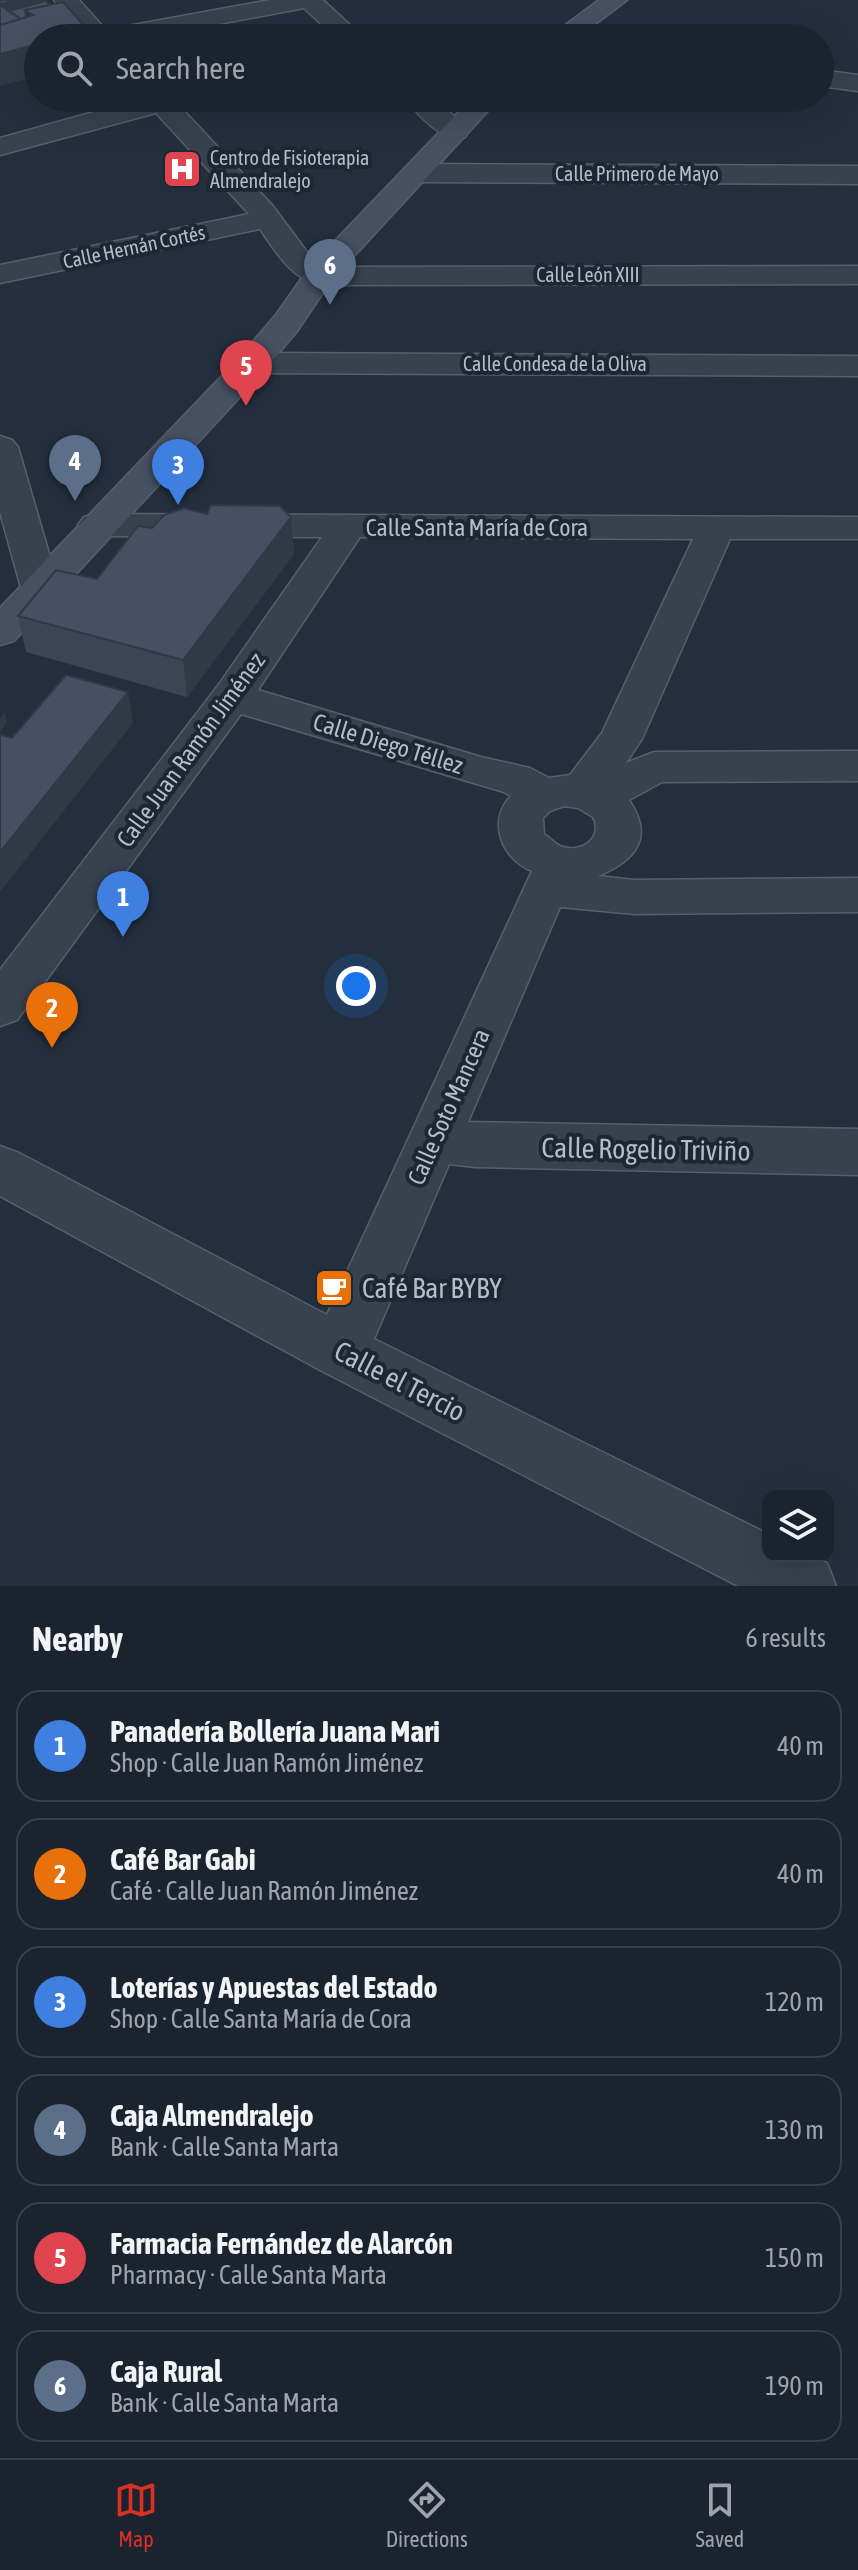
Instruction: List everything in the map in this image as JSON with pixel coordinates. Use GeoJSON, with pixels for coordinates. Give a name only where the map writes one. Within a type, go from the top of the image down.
{"type":"FeatureCollection","features":[{"type":"Feature","properties":{"kind":"street"},"geometry":{"type":"LineString","coordinates":[[66,0],[89,24]]}},
{"type":"Feature","properties":{"kind":"street"},"geometry":{"type":"LineString","coordinates":[[178,24],[309,0],[336,24]]}},
{"type":"Feature","properties":{"kind":"street"},"geometry":{"type":"LineString","coordinates":[[581,24],[615,0]]}},
{"type":"Feature","properties":{"kind":"street"},"geometry":{"type":"LineString","coordinates":[[834,80],[858,83]]}},
{"type":"Feature","properties":{"kind":"street"},"geometry":{"type":"LineString","coordinates":[[0,147],[121,112]]}},
{"type":"Feature","properties":{"kind":"street"},"geometry":{"type":"LineString","coordinates":[[169,112],[268,219],[296,258],[319,276]]}},
{"type":"Feature","properties":{"kind":"street"},"geometry":{"type":"LineString","coordinates":[[434,112],[455,131]]}},
{"type":"Feature","properties":{"kind":"street"},"geometry":{"type":"LineString","coordinates":[[0,632],[97,525],[253,363],[304,301],[319,276],[473,112]]}},
{"type":"Feature","properties":{"kind":"street","name":"Calle Primero de Mayo"},"geometry":{"type":"LineString","coordinates":[[416,173],[858,175]]}},
{"type":"Feature","properties":{"kind":"street"},"geometry":{"type":"LineString","coordinates":[[268,219],[304,242],[324,245],[354,240]]}},
{"type":"Feature","properties":{"kind":"street","name":"Calle Hernán Cortés"},"geometry":{"type":"LineString","coordinates":[[0,274],[268,219]]}},
{"type":"Feature","properties":{"kind":"street","name":"Calle León XIII"},"geometry":{"type":"LineString","coordinates":[[319,276],[858,275]]}},
{"type":"Feature","properties":{"kind":"street","name":"Calle Condesa de la Oliva"},"geometry":{"type":"LineString","coordinates":[[253,363],[858,366]]}},
{"type":"Feature","properties":{"kind":"street"},"geometry":{"type":"LineString","coordinates":[[0,447],[40,588]]}},
{"type":"Feature","properties":{"kind":"street","name":"Calle Santa María de Cora"},"geometry":{"type":"LineString","coordinates":[[97,525],[858,528]]}},
{"type":"Feature","properties":{"kind":"street","name":"Calle Juan Ramón Jiménez"},"geometry":{"type":"LineString","coordinates":[[0,1006],[232,697],[347,528]]}},
{"type":"Feature","properties":{"kind":"street"},"geometry":{"type":"LineString","coordinates":[[574,795],[621,739],[709,547],[714,529]]}},
{"type":"Feature","properties":{"kind":"street","name":"Calle Diego Téllez"},"geometry":{"type":"LineString","coordinates":[[232,697],[480,772],[574,795]]}},
{"type":"Feature","properties":{"kind":"street"},"geometry":{"type":"LineString","coordinates":[[858,766],[654,767],[574,795],[529,802],[518,815],[517,831],[525,846],[539,858],[634,897],[858,895]]}},
{"type":"Feature","properties":{"kind":"street"},"geometry":{"type":"LineString","coordinates":[[567,870],[613,849],[619,836],[619,822],[612,809],[574,795]]}},
{"type":"Feature","properties":{"kind":"street"},"geometry":{"type":"LineString","coordinates":[[567,870],[634,897]]}},
{"type":"Feature","properties":{"kind":"street","name":"Calle Soto Mancera"},"geometry":{"type":"LineString","coordinates":[[340,1351],[435,1140],[567,870]]}},
{"type":"Feature","properties":{"kind":"street","name":"Calle Rogelio Triviño"},"geometry":{"type":"LineString","coordinates":[[435,1140],[475,1145],[858,1152]]}},
{"type":"Feature","properties":{"kind":"street","name":"Calle el Tercio"},"geometry":{"type":"LineString","coordinates":[[0,1169],[340,1351],[805,1586]]}},
{"type":"Feature","properties":{"kind":"street"},"geometry":{"type":"LineString","coordinates":[[796,1586],[805,1586]]}},
{"type":"Feature","properties":{"kind":"building"},"geometry":{"type":"Polygon","coordinates":[[[46,1],[50,5],[25,10],[26,17],[21,19],[8,11],[46,1]]]}},
{"type":"Feature","properties":{"kind":"building"},"geometry":{"type":"Polygon","coordinates":[[[63,2],[83,24],[24,24],[24,48],[0,54],[0,25],[33,15],[25,10],[63,2]]]}},
{"type":"Feature","properties":{"kind":"building"},"geometry":{"type":"Polygon","coordinates":[[[0,5],[21,19],[0,25],[0,5]]]}},
{"type":"Feature","properties":{"kind":"building"},"geometry":{"type":"Polygon","coordinates":[[[211,505],[280,506],[291,517],[183,660],[18,616],[56,570],[97,579],[138,526],[152,528],[164,515],[184,508],[207,514],[211,505]]]}},
{"type":"Feature","properties":{"kind":"building"},"geometry":{"type":"Polygon","coordinates":[[[66,675],[128,692],[0,852],[0,735],[12,738],[66,675]]]}},
{"type":"Feature","properties":{"kind":"place","name":"Centro de Fisioterapia Almendralejo"},"geometry":{"type":"Point","coordinates":[182,169]}},
{"type":"Feature","properties":{"kind":"place","name":"Caja Rural"},"geometry":{"type":"Point","coordinates":[330,305]}},
{"type":"Feature","properties":{"kind":"place","name":"Farmacia Fernández de Alarcón"},"geometry":{"type":"Point","coordinates":[246,406]}},
{"type":"Feature","properties":{"kind":"place","name":"Caja Almendralejo"},"geometry":{"type":"Point","coordinates":[75,501]}},
{"type":"Feature","properties":{"kind":"place","name":"Loterías y Apuestas del Estado"},"geometry":{"type":"Point","coordinates":[178,505]}},
{"type":"Feature","properties":{"kind":"place","name":"Panadería Bollería Juana Mari"},"geometry":{"type":"Point","coordinates":[123,937]}},
{"type":"Feature","properties":{"kind":"place","name":"Café Bar Gabi"},"geometry":{"type":"Point","coordinates":[52,1048]}},
{"type":"Feature","properties":{"kind":"place","name":"Café Bar BYBY"},"geometry":{"type":"Point","coordinates":[334,1288]}}]}
